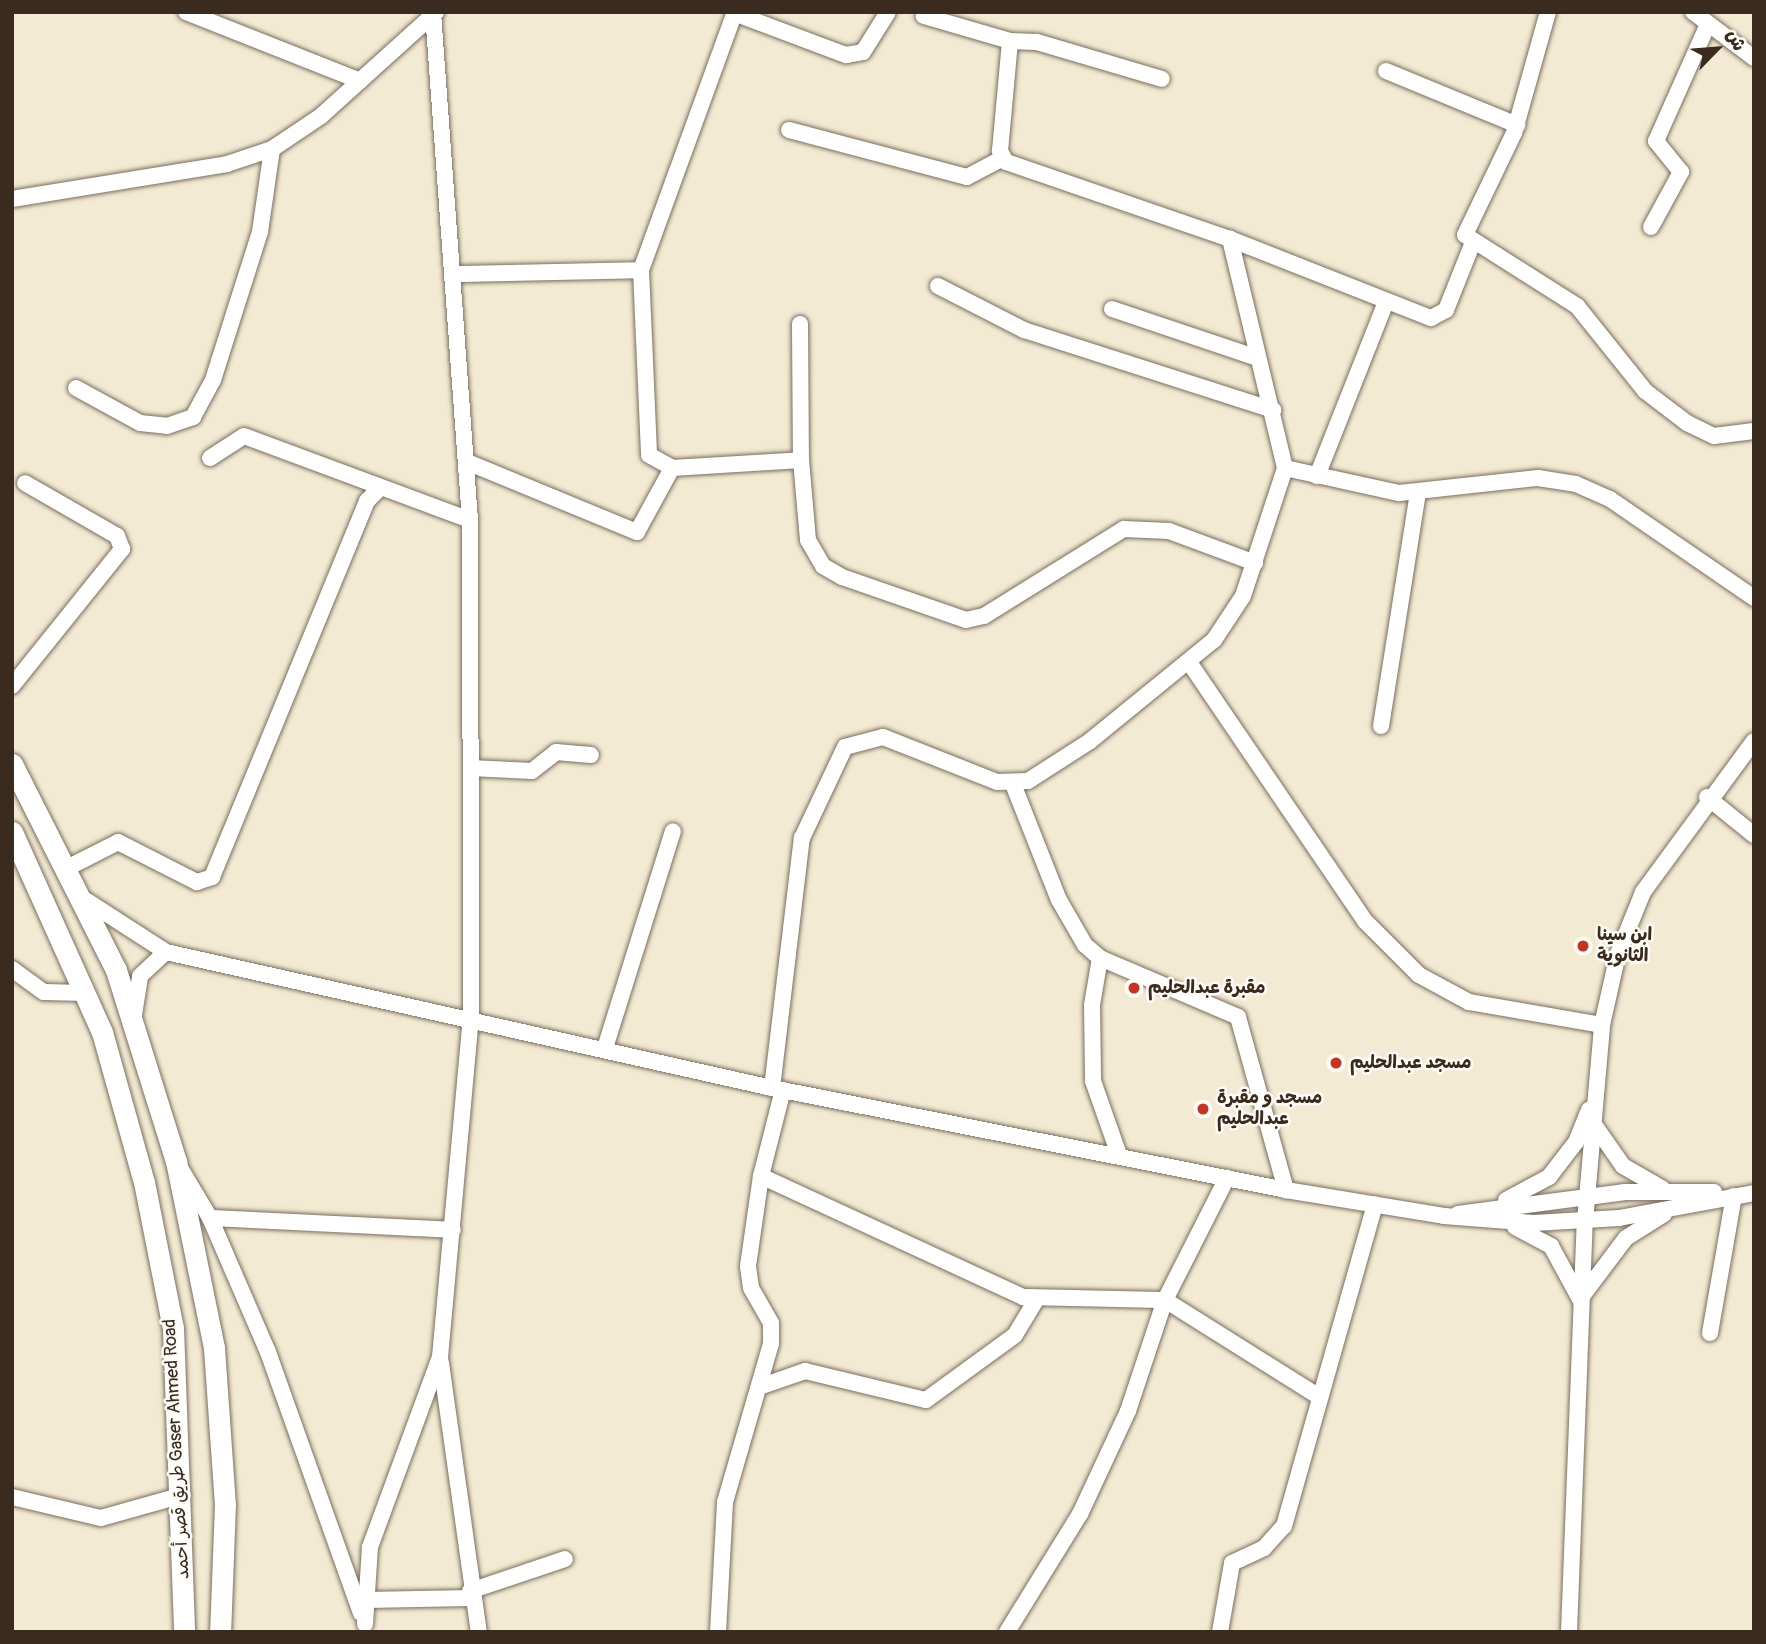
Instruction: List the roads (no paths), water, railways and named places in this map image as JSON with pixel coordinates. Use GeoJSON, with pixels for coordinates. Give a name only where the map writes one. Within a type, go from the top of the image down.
{"type":"FeatureCollection","features":[{"type":"Feature","properties":{"kind":"main road","name":"طريق قصر أحمد Gaser Ahmed Road"},"geometry":{"type":"LineString","coordinates":[[12,764],[87,901],[134,1017],[176,1161],[214,1348],[225,1504],[220,1632]]}},
{"type":"Feature","properties":{"kind":"main road","name":"طريق قصر أحمد Gaser Ahmed Road"},"geometry":{"type":"LineString","coordinates":[[12,832],[86,993],[144,1182],[173,1328],[183,1494],[184,1632]]}},
{"type":"Feature","properties":{"kind":"street"},"geometry":{"type":"LineString","coordinates":[[186,12],[360,81]]}},
{"type":"Feature","properties":{"kind":"street"},"geometry":{"type":"LineString","coordinates":[[801,460],[672,468],[649,455],[641,270],[734,13],[846,55],[863,52],[888,12]]}},
{"type":"Feature","properties":{"kind":"street"},"geometry":{"type":"LineString","coordinates":[[1548,12],[1517,125],[1464,230],[1473,242],[1577,306],[1645,391],[1686,424],[1714,436],[1754,431]]}},
{"type":"Feature","properties":{"kind":"street"},"geometry":{"type":"LineString","coordinates":[[1693,12],[1754,58]]}},
{"type":"Feature","properties":{"kind":"street"},"geometry":{"type":"LineString","coordinates":[[12,199],[228,164],[272,149],[360,81],[434,13]]}},
{"type":"Feature","properties":{"kind":"street"},"geometry":{"type":"LineString","coordinates":[[434,13],[457,274],[470,520],[471,1017],[440,1357],[470,1594],[479,1632]]}},
{"type":"Feature","properties":{"kind":"street"},"geometry":{"type":"LineString","coordinates":[[920,13],[1010,41],[1037,42],[1162,79]]}},
{"type":"Feature","properties":{"kind":"street"},"geometry":{"type":"LineString","coordinates":[[1651,227],[1681,172],[1656,141],[1707,24]]}},
{"type":"Feature","properties":{"kind":"street"},"geometry":{"type":"LineString","coordinates":[[1003,158],[1010,41]]}},
{"type":"Feature","properties":{"kind":"street"},"geometry":{"type":"LineString","coordinates":[[1386,71],[1517,125]]}},
{"type":"Feature","properties":{"kind":"street"},"geometry":{"type":"LineString","coordinates":[[789,130],[967,177],[1003,158],[1230,239],[1386,302],[1438,317],[1473,242]]}},
{"type":"Feature","properties":{"kind":"street"},"geometry":{"type":"LineString","coordinates":[[76,387],[140,423],[167,426],[193,417],[212,380],[260,232],[272,149]]}},
{"type":"Feature","properties":{"kind":"street"},"geometry":{"type":"LineString","coordinates":[[1013,784],[1090,741],[1189,662],[1230,619],[1255,563],[1286,468],[1230,239]]}},
{"type":"Feature","properties":{"kind":"street"},"geometry":{"type":"LineString","coordinates":[[457,274],[641,270]]}},
{"type":"Feature","properties":{"kind":"street"},"geometry":{"type":"LineString","coordinates":[[938,286],[1024,330],[1273,410]]}},
{"type":"Feature","properties":{"kind":"street"},"geometry":{"type":"LineString","coordinates":[[1317,475],[1386,302]]}},
{"type":"Feature","properties":{"kind":"street"},"geometry":{"type":"LineString","coordinates":[[1112,309],[1258,358]]}},
{"type":"Feature","properties":{"kind":"street"},"geometry":{"type":"LineString","coordinates":[[800,324],[804,523],[823,566],[955,618],[984,616],[1124,529],[1153,527],[1255,563]]}},
{"type":"Feature","properties":{"kind":"street"},"geometry":{"type":"LineString","coordinates":[[210,458],[244,436],[378,490],[470,520]]}},
{"type":"Feature","properties":{"kind":"street"},"geometry":{"type":"LineString","coordinates":[[467,462],[637,532],[672,468]]}},
{"type":"Feature","properties":{"kind":"street"},"geometry":{"type":"LineString","coordinates":[[1286,468],[1418,493],[1538,478],[1576,484],[1610,499],[1754,598]]}},
{"type":"Feature","properties":{"kind":"street"},"geometry":{"type":"LineString","coordinates":[[12,686],[122,549],[117,536],[25,483]]}},
{"type":"Feature","properties":{"kind":"street"},"geometry":{"type":"LineString","coordinates":[[69,867],[118,842],[197,882],[212,877],[367,501],[378,490]]}},
{"type":"Feature","properties":{"kind":"street"},"geometry":{"type":"LineString","coordinates":[[1381,726],[1418,493]]}},
{"type":"Feature","properties":{"kind":"street"},"geometry":{"type":"LineString","coordinates":[[1189,662],[1365,921],[1419,975],[1469,1002],[1602,1025]]}},
{"type":"Feature","properties":{"kind":"street"},"geometry":{"type":"LineString","coordinates":[[718,1632],[725,1502],[762,1386],[771,1323],[748,1278],[761,1176],[778,1089],[802,838],[845,747],[883,737],[1013,784],[1071,927],[1100,958],[1238,1017],[1286,1190]]}},
{"type":"Feature","properties":{"kind":"street"},"geometry":{"type":"LineString","coordinates":[[1569,1632],[1586,1198],[1602,1025],[1618,954],[1643,892],[1707,797],[1754,741]]}},
{"type":"Feature","properties":{"kind":"street"},"geometry":{"type":"LineString","coordinates":[[471,768],[531,771],[556,752],[591,755]]}},
{"type":"Feature","properties":{"kind":"street"},"geometry":{"type":"LineString","coordinates":[[1707,797],[1754,835]]}},
{"type":"Feature","properties":{"kind":"street"},"geometry":{"type":"LineString","coordinates":[[606,1048],[673,831]]}},
{"type":"Feature","properties":{"kind":"street"},"geometry":{"type":"LineString","coordinates":[[87,901],[166,952],[471,1017],[778,1089],[1286,1190],[1503,1223],[1585,1221],[1745,1194]]}},
{"type":"Feature","properties":{"kind":"street"},"geometry":{"type":"LineString","coordinates":[[134,1017],[140,976],[166,952]]}},
{"type":"Feature","properties":{"kind":"street"},"geometry":{"type":"LineString","coordinates":[[1100,958],[1092,1005],[1093,1081],[1119,1155]]}},
{"type":"Feature","properties":{"kind":"street"},"geometry":{"type":"LineString","coordinates":[[12,969],[44,992],[86,993]]}},
{"type":"Feature","properties":{"kind":"street"},"geometry":{"type":"LineString","coordinates":[[1493,1206],[1549,1177],[1576,1142],[1596,1094]]}},
{"type":"Feature","properties":{"kind":"street"},"geometry":{"type":"LineString","coordinates":[[1593,1123],[1623,1166],[1668,1191]]}},
{"type":"Feature","properties":{"kind":"street"},"geometry":{"type":"LineString","coordinates":[[176,1161],[210,1218],[268,1352],[367,1628]]}},
{"type":"Feature","properties":{"kind":"street"},"geometry":{"type":"LineString","coordinates":[[761,1176],[1036,1300],[1165,1300],[1318,1396]]}},
{"type":"Feature","properties":{"kind":"street"},"geometry":{"type":"LineString","coordinates":[[1007,1632],[1085,1503],[1129,1411],[1165,1300],[1227,1178]]}},
{"type":"Feature","properties":{"kind":"street"},"geometry":{"type":"LineString","coordinates":[[1444,1216],[1493,1206],[1668,1191],[1745,1194]]}},
{"type":"Feature","properties":{"kind":"street"},"geometry":{"type":"LineString","coordinates":[[1710,1333],[1745,1194]]}},
{"type":"Feature","properties":{"kind":"street"},"geometry":{"type":"LineString","coordinates":[[1220,1632],[1232,1563],[1264,1548],[1284,1526],[1318,1396],[1375,1205]]}},
{"type":"Feature","properties":{"kind":"street"},"geometry":{"type":"LineString","coordinates":[[1583,1301],[1626,1238],[1679,1206]]}},
{"type":"Feature","properties":{"kind":"street"},"geometry":{"type":"LineString","coordinates":[[210,1218],[453,1230]]}},
{"type":"Feature","properties":{"kind":"street"},"geometry":{"type":"LineString","coordinates":[[1503,1223],[1551,1246],[1583,1301]]}},
{"type":"Feature","properties":{"kind":"street"},"geometry":{"type":"LineString","coordinates":[[762,1386],[805,1371],[926,1400],[1021,1330],[1036,1300]]}},
{"type":"Feature","properties":{"kind":"street"},"geometry":{"type":"LineString","coordinates":[[367,1628],[365,1600],[370,1547],[440,1357]]}},
{"type":"Feature","properties":{"kind":"street"},"geometry":{"type":"LineString","coordinates":[[12,1497],[101,1518],[183,1494]]}},
{"type":"Feature","properties":{"kind":"street"},"geometry":{"type":"LineString","coordinates":[[365,1600],[470,1594],[565,1559]]}},
{"type":"Feature","properties":{"kind":"place","name":"ابن سينا الثانوية"},"geometry":{"type":"Point","coordinates":[1583,946]}},
{"type":"Feature","properties":{"kind":"place","name":"مقبرة عبدالحليم"},"geometry":{"type":"Point","coordinates":[1134,988]}},
{"type":"Feature","properties":{"kind":"place","name":"مسجد عبدالحليم"},"geometry":{"type":"Point","coordinates":[1336,1063]}},
{"type":"Feature","properties":{"kind":"place","name":"مسجد و مقبرة عبدالحليم"},"geometry":{"type":"Point","coordinates":[1203,1109]}}]}
